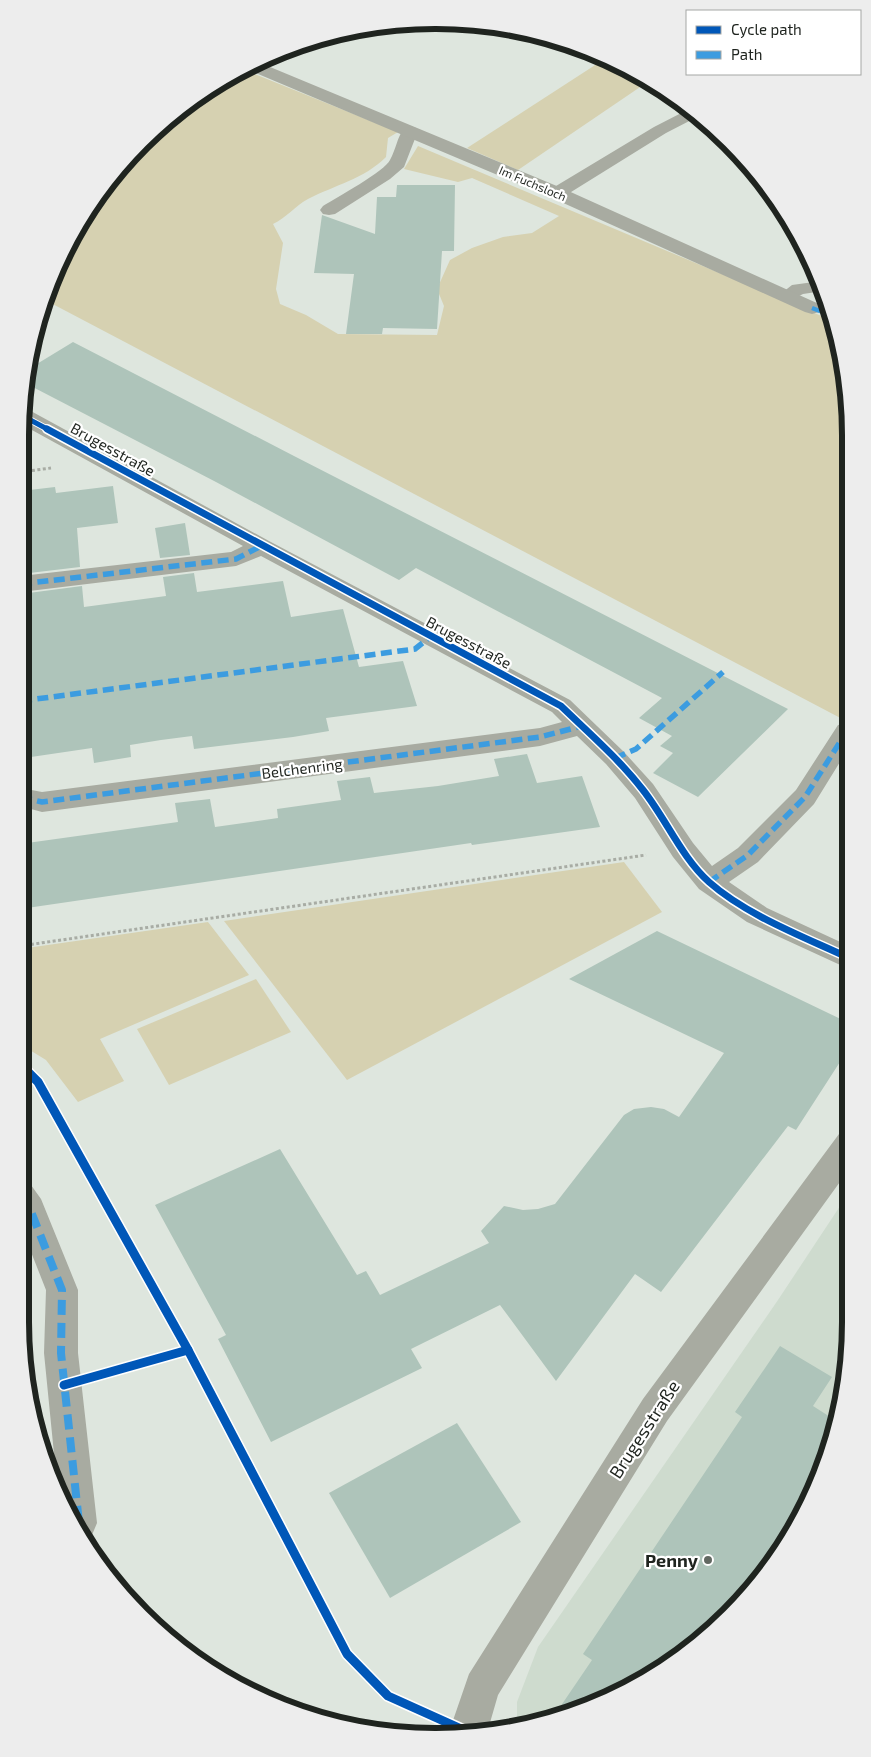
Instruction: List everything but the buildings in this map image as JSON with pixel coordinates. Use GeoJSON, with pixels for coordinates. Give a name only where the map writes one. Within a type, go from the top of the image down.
{"type":"FeatureCollection","features":[{"type":"Feature","properties":{"kind":"street","name":"Im Fuchsloch"},"geometry":{"type":"LineString","coordinates":[[260,69],[557,193],[812,308]]}},
{"type":"Feature","properties":{"kind":"street","name":"Brugesstraße"},"geometry":{"type":"LineString","coordinates":[[30,420],[561,706],[615,758],[644,791],[683,850],[709,882],[757,915],[842,955]]}},
{"type":"Feature","properties":{"kind":"street"},"geometry":{"type":"LineString","coordinates":[[29,583],[236,559],[261,546]]}},
{"type":"Feature","properties":{"kind":"street","name":"Belchenring"},"geometry":{"type":"LineString","coordinates":[[29,799],[42,802],[540,737],[582,726]]}},
{"type":"Feature","properties":{"kind":"street"},"geometry":{"type":"LineString","coordinates":[[709,882],[748,855],[805,797],[842,739]]}},
{"type":"Feature","properties":{"kind":"street","name":"Brugesstraße"},"geometry":{"type":"LineString","coordinates":[[470,1726],[482,1687],[655,1410],[842,1154]]}},
{"type":"Feature","properties":{"kind":"street"},"geometry":{"type":"LineString","coordinates":[[29,1208],[62,1290],[61,1353],[77,1513]]}},
{"type":"Feature","properties":{"kind":"lane"},"geometry":{"type":"LineString","coordinates":[[557,193],[660,130],[687,116]]}},
{"type":"Feature","properties":{"kind":"lane"},"geometry":{"type":"LineString","coordinates":[[329,210],[384,175],[398,163],[402,148],[410,131]]}},
{"type":"Feature","properties":{"kind":"lane"},"geometry":{"type":"LineString","coordinates":[[787,296],[798,289],[814,287]]}},
{"type":"Feature","properties":{"kind":"path"},"geometry":{"type":"LineString","coordinates":[[29,945],[683,850]]}},
{"type":"Feature","properties":{"kind":"shaded area"},"geometry":{"type":"Polygon","coordinates":[[[598,63],[643,85],[518,170],[467,148],[598,63]]]}},
{"type":"Feature","properties":{"kind":"shaded area"},"geometry":{"type":"Polygon","coordinates":[[[252,73],[398,132],[388,138],[386,157],[377,165],[359,176],[308,199],[273,224],[283,243],[276,289],[280,304],[306,315],[338,334],[437,335],[444,306],[437,289],[450,260],[472,248],[503,237],[532,233],[559,216],[472,178],[458,182],[404,169],[418,146],[824,317],[839,382],[841,409],[842,719],[51,303],[71,256],[97,210],[130,167],[167,130],[210,97],[252,73]]]}},
{"type":"Feature","properties":{"kind":"shaded area"},"geometry":{"type":"Polygon","coordinates":[[[624,862],[662,912],[347,1080],[224,921],[624,862]]]}},
{"type":"Feature","properties":{"kind":"shaded area"},"geometry":{"type":"Polygon","coordinates":[[[208,922],[249,975],[100,1039],[124,1081],[78,1102],[46,1060],[29,1050],[29,948],[208,922]]]}},
{"type":"Feature","properties":{"kind":"shaded area"},"geometry":{"type":"Polygon","coordinates":[[[256,979],[291,1032],[169,1085],[137,1029],[256,979]]]}},
{"type":"Feature","properties":{"kind":"shaded area"},"geometry":{"type":"Polygon","coordinates":[[[842,1203],[842,1321],[839,1375],[821,1452],[788,1525],[774,1547],[741,1590],[704,1627],[661,1660],[639,1674],[591,1697],[566,1707],[517,1720],[517,1702],[538,1647],[778,1300],[842,1203]]]}},
{"type":"Feature","properties":{"kind":"marked path"},"geometry":{"type":"LineString","coordinates":[[812,308],[823,312]]}},
{"type":"Feature","properties":{"kind":"marked path"},"geometry":{"type":"LineString","coordinates":[[29,583],[236,559],[261,546]]}},
{"type":"Feature","properties":{"kind":"marked path"},"geometry":{"type":"LineString","coordinates":[[29,700],[415,649],[430,637]]}},
{"type":"Feature","properties":{"kind":"marked path"},"geometry":{"type":"LineString","coordinates":[[615,758],[636,749],[723,672]]}},
{"type":"Feature","properties":{"kind":"marked path"},"geometry":{"type":"LineString","coordinates":[[29,799],[42,802],[540,737],[582,726]]}},
{"type":"Feature","properties":{"kind":"marked path"},"geometry":{"type":"LineString","coordinates":[[709,882],[748,855],[805,797],[842,739]]}},
{"type":"Feature","properties":{"kind":"marked path"},"geometry":{"type":"LineString","coordinates":[[29,1208],[62,1290],[61,1353],[78,1515]]}},
{"type":"Feature","properties":{"kind":"cycle path"},"geometry":{"type":"LineString","coordinates":[[30,420],[561,706],[615,758],[644,791],[683,850],[709,882],[757,915],[842,955]]}},
{"type":"Feature","properties":{"kind":"cycle path"},"geometry":{"type":"LineString","coordinates":[[29,1073],[38,1082],[188,1350],[347,1654],[388,1696],[457,1727]]}},
{"type":"Feature","properties":{"kind":"cycle path"},"geometry":{"type":"LineString","coordinates":[[64,1385],[188,1350]]}},
{"type":"Feature","properties":{"kind":"place","name":"Penny"},"geometry":{"type":"Point","coordinates":[708,1560]}}]}
